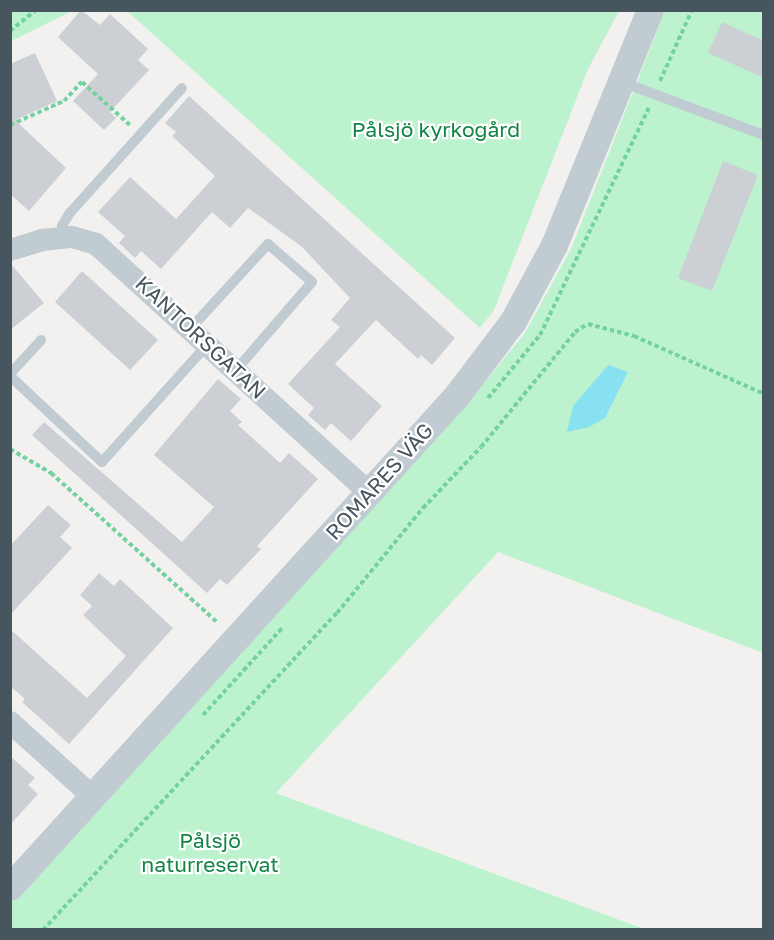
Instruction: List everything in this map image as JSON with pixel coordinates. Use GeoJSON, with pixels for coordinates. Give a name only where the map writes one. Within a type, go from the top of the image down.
{"type":"FeatureCollection","features":[{"type":"Feature","properties":{"kind":"street","name":"ROMARES VÄG"},"geometry":{"type":"LineString","coordinates":[[10,887],[457,395],[513,321],[554,245],[650,10]]}},
{"type":"Feature","properties":{"kind":"street","name":"KANTORSGATAN"},"geometry":{"type":"LineString","coordinates":[[10,250],[61,238],[83,238],[96,243],[237,369],[369,493]]}},
{"type":"Feature","properties":{"kind":"street"},"geometry":{"type":"LineString","coordinates":[[10,722],[93,796]]}},
{"type":"Feature","properties":{"kind":"lane"},"geometry":{"type":"LineString","coordinates":[[622,82],[764,135]]}},
{"type":"Feature","properties":{"kind":"lane"},"geometry":{"type":"LineString","coordinates":[[61,238],[62,226],[69,214],[182,88]]}},
{"type":"Feature","properties":{"kind":"lane"},"geometry":{"type":"LineString","coordinates":[[191,328],[268,244],[312,282],[237,369]]}},
{"type":"Feature","properties":{"kind":"lane"},"geometry":{"type":"LineString","coordinates":[[41,340],[10,375],[102,462],[208,344]]}},
{"type":"Feature","properties":{"kind":"path"},"geometry":{"type":"LineString","coordinates":[[10,31],[36,10]]}},
{"type":"Feature","properties":{"kind":"path"},"geometry":{"type":"LineString","coordinates":[[10,125],[64,101],[82,82],[141,135]]}},
{"type":"Feature","properties":{"kind":"path"},"geometry":{"type":"LineString","coordinates":[[43,930],[337,612],[423,508],[481,447],[574,332],[588,324],[634,336],[764,394]]}},
{"type":"Feature","properties":{"kind":"path"},"geometry":{"type":"LineString","coordinates":[[10,449],[51,473],[236,639]]}},
{"type":"Feature","properties":{"kind":"green space"},"geometry":{"type":"Polygon","coordinates":[[[11,10],[72,10],[72,11],[11,41],[11,10]]]}},
{"type":"Feature","properties":{"kind":"green space","name":"Pålsjö kyrkogård"},"geometry":{"type":"Polygon","coordinates":[[[127,11],[619,11],[588,69],[494,310],[480,328],[127,11]]]}},
{"type":"Feature","properties":{"kind":"green space","name":"Pålsjö naturreservat"},"geometry":{"type":"Polygon","coordinates":[[[665,11],[763,11],[763,653],[498,552],[276,793],[644,929],[11,930],[10,902],[455,418],[525,333],[571,249],[665,11]]]}},
{"type":"Feature","properties":{"kind":"water"},"geometry":{"type":"Polygon","coordinates":[[[608,365],[628,372],[605,418],[589,427],[567,432],[573,406],[608,365]]]}},
{"type":"Feature","properties":{"kind":"building"},"geometry":{"type":"Polygon","coordinates":[[[81,10],[100,25],[110,14],[148,49],[138,60],[149,70],[110,112],[116,118],[104,130],[73,101],[98,74],[58,37],[81,10]]]}},
{"type":"Feature","properties":{"kind":"building"},"geometry":{"type":"Polygon","coordinates":[[[722,22],[764,41],[764,78],[708,53],[722,22]]]}},
{"type":"Feature","properties":{"kind":"building"},"geometry":{"type":"Polygon","coordinates":[[[35,53],[57,101],[15,120],[66,168],[29,211],[10,194],[10,64],[35,53]]]}},
{"type":"Feature","properties":{"kind":"building"},"geometry":{"type":"Polygon","coordinates":[[[189,96],[455,338],[432,365],[421,355],[418,359],[376,320],[335,364],[382,406],[351,441],[331,423],[325,430],[308,415],[314,408],[288,384],[340,327],[331,320],[350,298],[301,246],[248,208],[230,228],[212,212],[161,269],[141,251],[135,258],[119,243],[125,236],[98,212],[130,177],[176,219],[215,176],[172,136],[176,132],[165,123],[189,96]]]}},
{"type":"Feature","properties":{"kind":"building"},"geometry":{"type":"Polygon","coordinates":[[[723,161],[758,175],[712,291],[678,278],[723,161]]]}},
{"type":"Feature","properties":{"kind":"building"},"geometry":{"type":"Polygon","coordinates":[[[10,263],[44,303],[10,330],[10,263]]]}},
{"type":"Feature","properties":{"kind":"building"},"geometry":{"type":"Polygon","coordinates":[[[82,271],[158,340],[130,370],[55,302],[82,271]]]}},
{"type":"Feature","properties":{"kind":"building"},"geometry":{"type":"Polygon","coordinates":[[[218,379],[241,399],[230,411],[242,422],[238,425],[280,463],[289,453],[318,479],[257,546],[261,549],[227,585],[220,579],[207,593],[32,435],[44,422],[182,542],[214,507],[154,455],[218,379]]]}},
{"type":"Feature","properties":{"kind":"building"},"geometry":{"type":"Polygon","coordinates":[[[48,505],[71,525],[60,537],[72,548],[10,615],[10,546],[48,505]]]}},
{"type":"Feature","properties":{"kind":"building"},"geometry":{"type":"Polygon","coordinates":[[[99,573],[114,586],[120,579],[173,628],[69,744],[22,702],[25,699],[10,686],[10,629],[87,698],[126,656],[83,615],[92,606],[80,595],[99,573]]]}},
{"type":"Feature","properties":{"kind":"building"},"geometry":{"type":"Polygon","coordinates":[[[10,756],[35,778],[28,785],[38,794],[10,825],[10,756]]]}}]}
